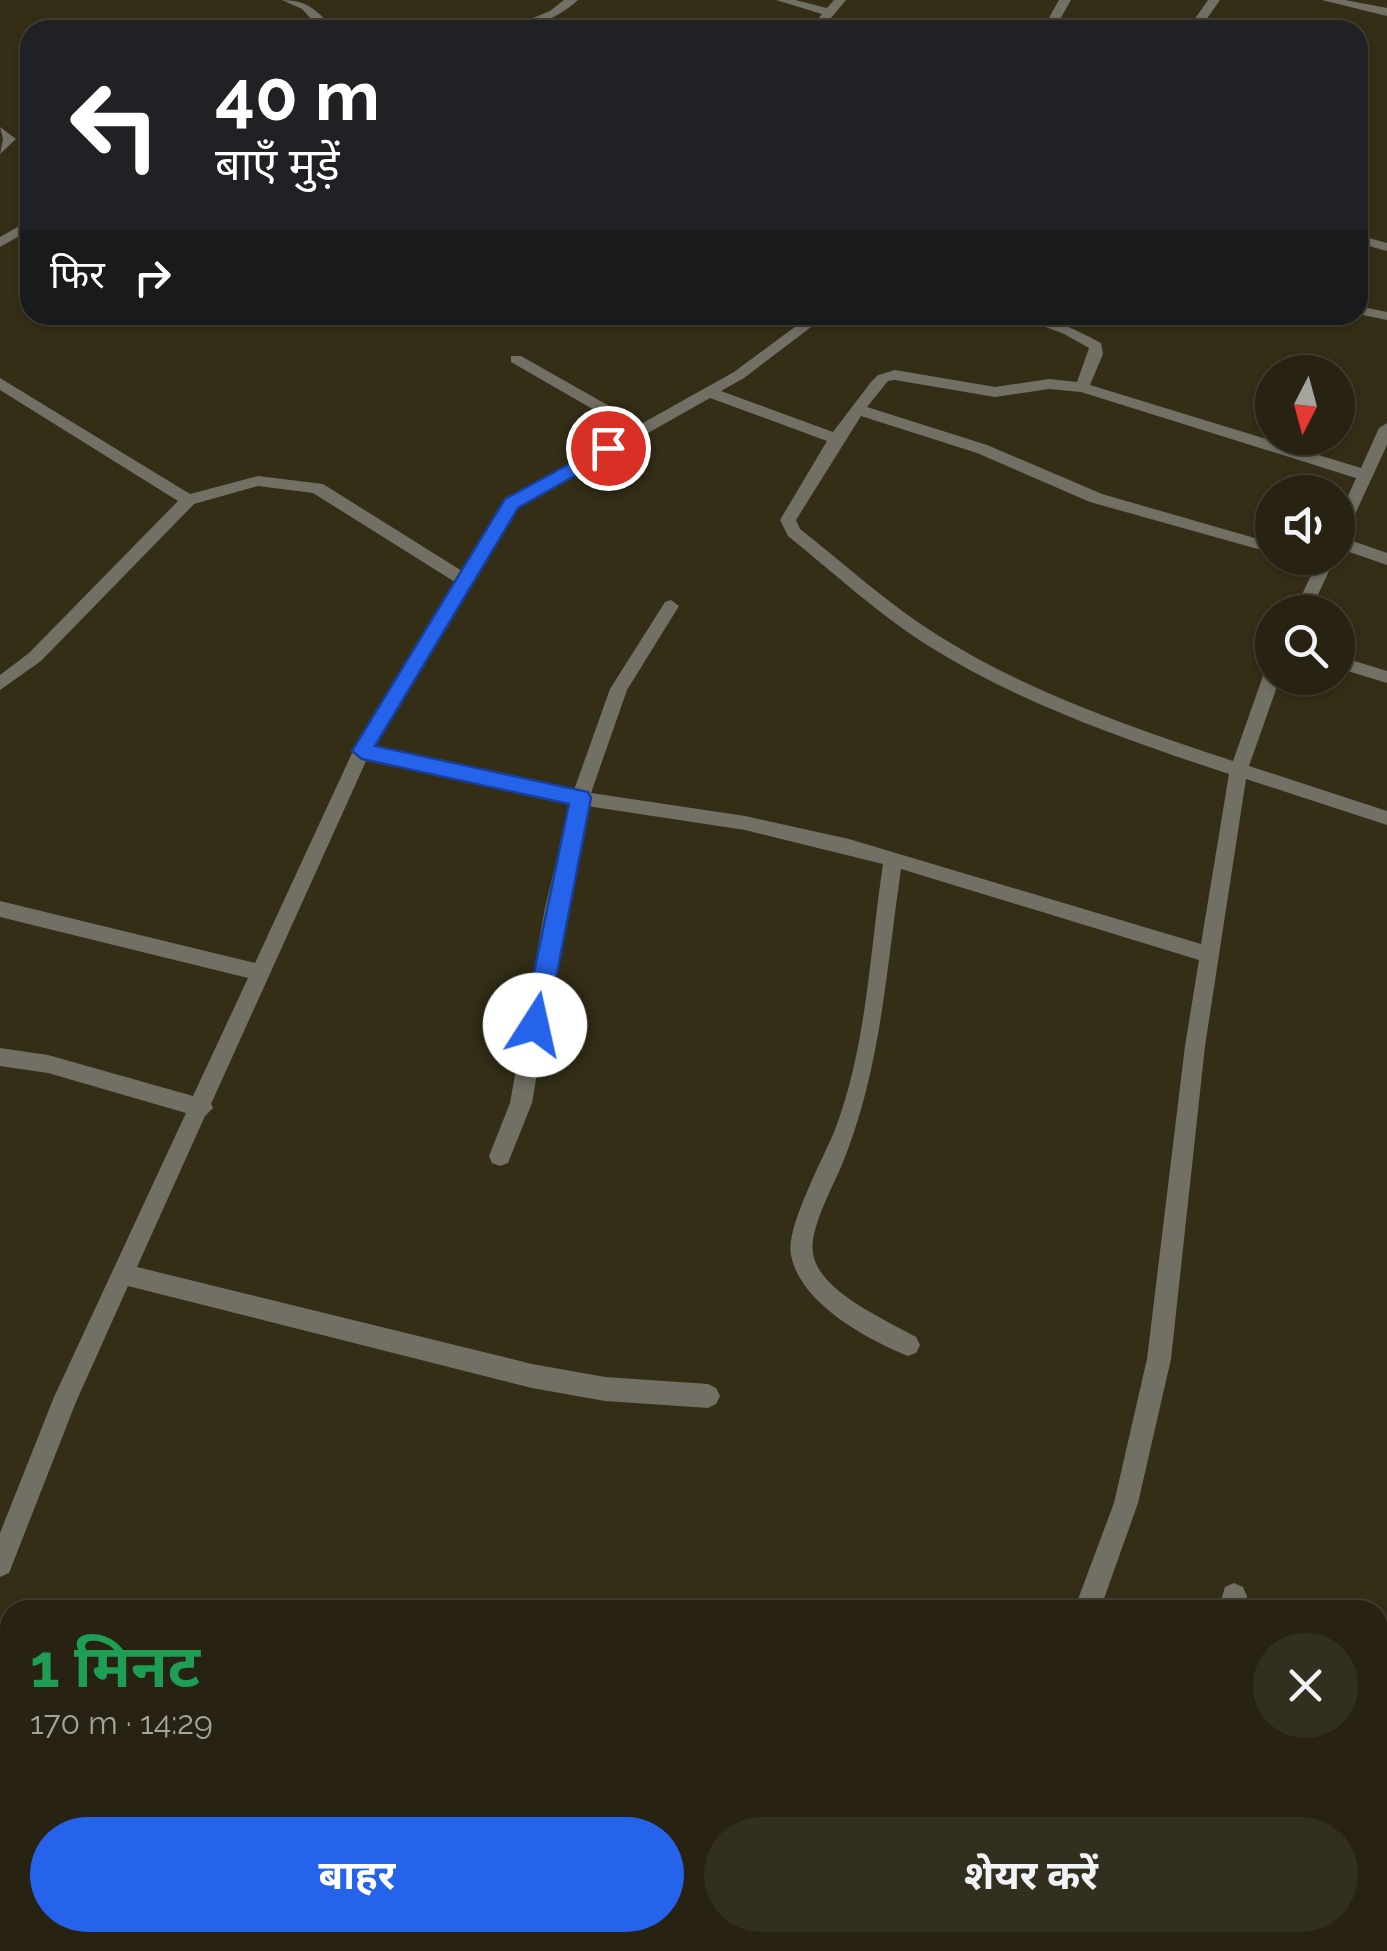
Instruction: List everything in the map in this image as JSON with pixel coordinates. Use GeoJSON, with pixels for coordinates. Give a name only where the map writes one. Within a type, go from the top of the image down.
{"type":"FeatureCollection","features":[{"type":"Feature","properties":{"kind":"street"},"geometry":{"type":"LineString","coordinates":[[288,0],[306,7],[318,20]]}},
{"type":"Feature","properties":{"kind":"street"},"geometry":{"type":"LineString","coordinates":[[536,20],[572,0]]}},
{"type":"Feature","properties":{"kind":"street"},"geometry":{"type":"LineString","coordinates":[[782,0],[831,14]]}},
{"type":"Feature","properties":{"kind":"street"},"geometry":{"type":"LineString","coordinates":[[825,20],[840,0]]}},
{"type":"Feature","properties":{"kind":"street"},"geometry":{"type":"LineString","coordinates":[[1328,0],[1387,12]]}},
{"type":"Feature","properties":{"kind":"street"},"geometry":{"type":"LineString","coordinates":[[0,131],[10,139],[0,150]]}},
{"type":"Feature","properties":{"kind":"street"},"geometry":{"type":"LineString","coordinates":[[0,1564],[66,1397],[202,1108],[362,751],[511,504],[739,375],[806,325]]}},
{"type":"Feature","properties":{"kind":"street"},"geometry":{"type":"LineString","coordinates":[[1052,325],[1096,346],[1082,387]]}},
{"type":"Feature","properties":{"kind":"street"},"geometry":{"type":"LineString","coordinates":[[516,359],[641,430]]}},
{"type":"Feature","properties":{"kind":"street"},"geometry":{"type":"LineString","coordinates":[[1366,475],[1082,387],[1049,384],[995,392],[895,375],[883,378],[836,440],[788,520],[794,532],[949,650],[1080,710],[1239,770],[1387,818]]}},
{"type":"Feature","properties":{"kind":"street"},"geometry":{"type":"LineString","coordinates":[[0,383],[188,500]]}},
{"type":"Feature","properties":{"kind":"street"},"geometry":{"type":"LineString","coordinates":[[709,392],[836,440]]}},
{"type":"Feature","properties":{"kind":"street"},"geometry":{"type":"LineString","coordinates":[[859,410],[982,449],[1096,498],[1255,543]]}},
{"type":"Feature","properties":{"kind":"street"},"geometry":{"type":"LineString","coordinates":[[1355,500],[1387,428]]}},
{"type":"Feature","properties":{"kind":"street"},"geometry":{"type":"LineString","coordinates":[[0,684],[35,657],[188,500],[258,481],[317,488],[464,579]]}},
{"type":"Feature","properties":{"kind":"street"},"geometry":{"type":"LineString","coordinates":[[1355,546],[1387,559]]}},
{"type":"Feature","properties":{"kind":"street"},"geometry":{"type":"LineString","coordinates":[[500,1156],[521,1103],[580,798],[619,689],[671,606]]}},
{"type":"Feature","properties":{"kind":"street"},"geometry":{"type":"LineString","coordinates":[[1355,667],[1387,676]]}},
{"type":"Feature","properties":{"kind":"street"},"geometry":{"type":"LineString","coordinates":[[1091,1600],[1126,1503],[1159,1359],[1209,955],[1239,770],[1265,695]]}},
{"type":"Feature","properties":{"kind":"street"},"geometry":{"type":"LineString","coordinates":[[362,751],[580,798],[744,823],[893,858],[1209,955]]}},
{"type":"Feature","properties":{"kind":"street"},"geometry":{"type":"LineString","coordinates":[[893,858],[866,1054],[848,1122],[800,1249],[809,1274],[828,1296],[908,1344]]}},
{"type":"Feature","properties":{"kind":"street"},"geometry":{"type":"LineString","coordinates":[[0,909],[262,973]]}},
{"type":"Feature","properties":{"kind":"street"},"geometry":{"type":"LineString","coordinates":[[0,1057],[48,1064],[202,1108]]}},
{"type":"Feature","properties":{"kind":"street"},"geometry":{"type":"LineString","coordinates":[[123,1274],[532,1376],[605,1389],[708,1396]]}},
{"type":"Feature","properties":{"kind":"route"},"geometry":{"type":"LineString","coordinates":[[535,1025],[580,798],[362,751],[511,504],[608,448]]}}]}
